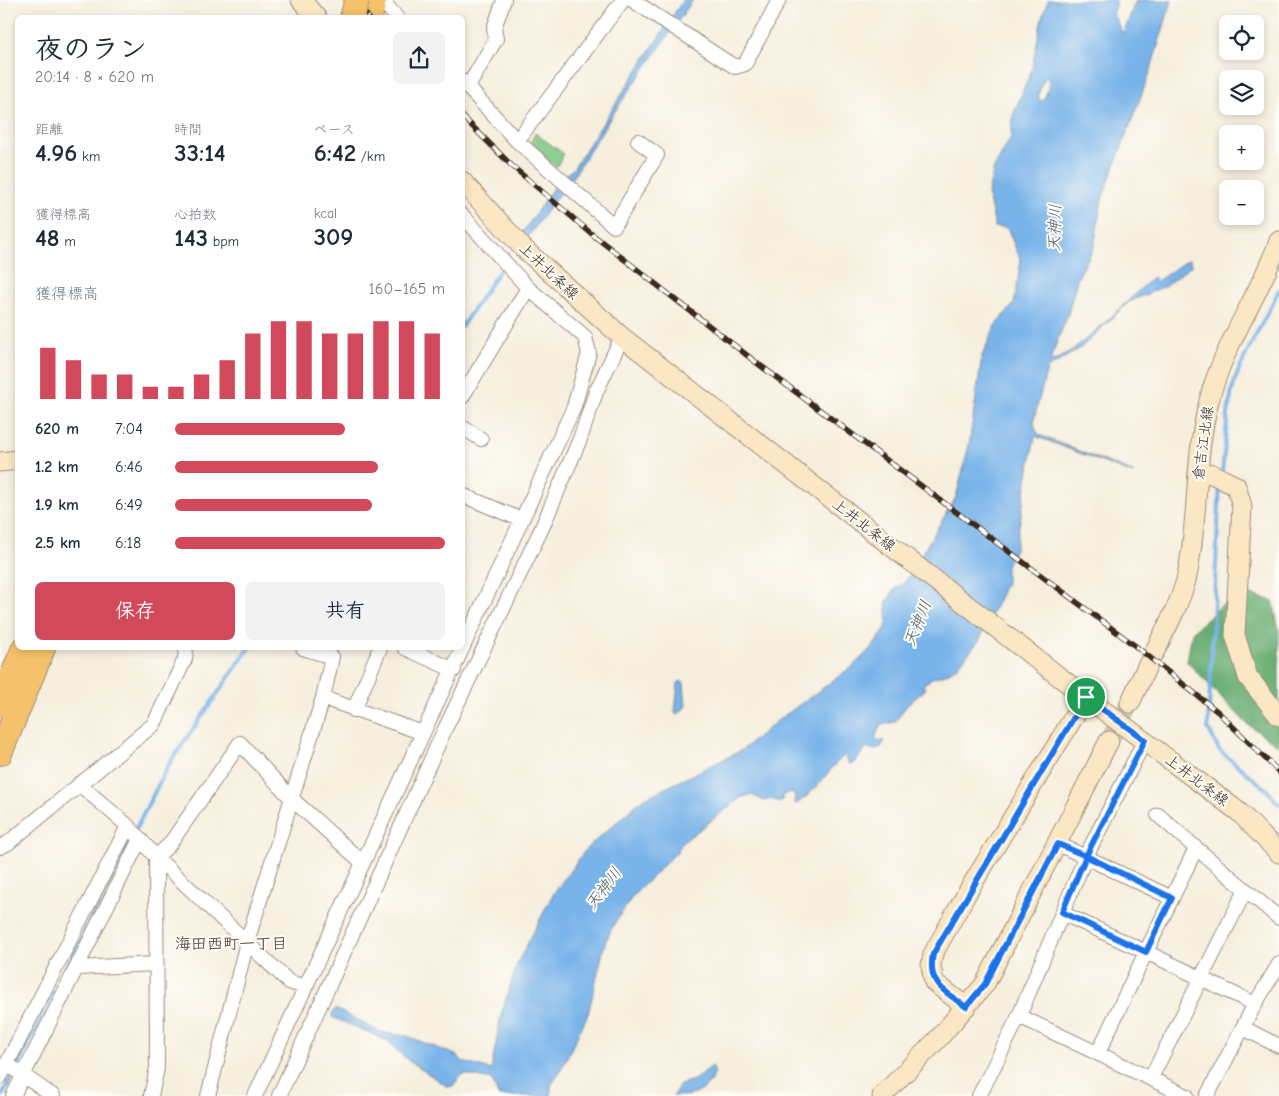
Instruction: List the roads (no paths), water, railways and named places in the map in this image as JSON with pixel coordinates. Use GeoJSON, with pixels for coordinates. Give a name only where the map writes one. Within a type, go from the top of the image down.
{"type":"FeatureCollection","features":[{"type":"Feature","properties":{"kind":"highway"},"geometry":{"type":"LineString","coordinates":[[353,15],[357,0]]}},
{"type":"Feature","properties":{"kind":"highway"},"geometry":{"type":"LineString","coordinates":[[371,15],[374,0]]}},
{"type":"Feature","properties":{"kind":"highway"},"geometry":{"type":"LineString","coordinates":[[0,705],[23,650]]}},
{"type":"Feature","properties":{"kind":"highway"},"geometry":{"type":"LineString","coordinates":[[0,753],[42,650]]}},
{"type":"Feature","properties":{"kind":"main road"},"geometry":{"type":"LineString","coordinates":[[301,0],[314,15]]}},
{"type":"Feature","properties":{"kind":"main road","name":"上井北条線"},"geometry":{"type":"LineString","coordinates":[[465,184],[523,248],[641,353],[1080,693],[1239,812],[1279,853]]}},
{"type":"Feature","properties":{"kind":"main road","name":"倉吉江北線"},"geometry":{"type":"LineString","coordinates":[[1130,703],[1186,578],[1193,538],[1198,472],[1208,404],[1221,368],[1279,241]]}},
{"type":"Feature","properties":{"kind":"main road"},"geometry":{"type":"LineString","coordinates":[[0,462],[15,460]]}},
{"type":"Feature","properties":{"kind":"main road"},"geometry":{"type":"LineString","coordinates":[[1198,472],[1212,474],[1236,486],[1242,506],[1235,635],[1248,677],[1279,716]]}},
{"type":"Feature","properties":{"kind":"main road"},"geometry":{"type":"LineString","coordinates":[[966,1007],[934,982],[931,966],[933,954],[1080,693]]}},
{"type":"Feature","properties":{"kind":"main road"},"geometry":{"type":"LineString","coordinates":[[882,1096],[938,1039],[985,984],[1110,740]]}},
{"type":"Feature","properties":{"kind":"street"},"geometry":{"type":"LineString","coordinates":[[382,0],[396,10]]}},
{"type":"Feature","properties":{"kind":"street"},"geometry":{"type":"LineString","coordinates":[[504,0],[494,28],[496,39],[466,83],[517,141],[614,226],[657,155],[638,142]]}},
{"type":"Feature","properties":{"kind":"street"},"geometry":{"type":"LineString","coordinates":[[517,141],[623,0]]}},
{"type":"Feature","properties":{"kind":"street"},"geometry":{"type":"LineString","coordinates":[[632,0],[735,67],[745,64],[779,0]]}},
{"type":"Feature","properties":{"kind":"street"},"geometry":{"type":"LineString","coordinates":[[465,218],[528,288],[585,338],[589,353],[574,408],[465,646]]}},
{"type":"Feature","properties":{"kind":"street"},"geometry":{"type":"LineString","coordinates":[[465,392],[528,288]]}},
{"type":"Feature","properties":{"kind":"street"},"geometry":{"type":"LineString","coordinates":[[279,1096],[445,729],[541,530],[580,439],[596,392],[622,337]]}},
{"type":"Feature","properties":{"kind":"street"},"geometry":{"type":"LineString","coordinates":[[465,429],[481,439]]}},
{"type":"Feature","properties":{"kind":"street"},"geometry":{"type":"LineString","coordinates":[[465,496],[522,520]]}},
{"type":"Feature","properties":{"kind":"street"},"geometry":{"type":"LineString","coordinates":[[0,847],[8,843],[154,724],[185,659],[186,650]]}},
{"type":"Feature","properties":{"kind":"street"},"geometry":{"type":"LineString","coordinates":[[208,1096],[247,942],[323,698],[332,657],[309,650]]}},
{"type":"Feature","properties":{"kind":"street"},"geometry":{"type":"LineString","coordinates":[[354,710],[379,650]]}},
{"type":"Feature","properties":{"kind":"street"},"geometry":{"type":"LineString","coordinates":[[409,650],[454,670]]}},
{"type":"Feature","properties":{"kind":"street"},"geometry":{"type":"LineString","coordinates":[[255,1096],[463,650]]}},
{"type":"Feature","properties":{"kind":"street"},"geometry":{"type":"LineString","coordinates":[[323,698],[424,733]]}},
{"type":"Feature","properties":{"kind":"street"},"geometry":{"type":"LineString","coordinates":[[979,1096],[1019,1016],[1086,856],[1145,740]]}},
{"type":"Feature","properties":{"kind":"street"},"geometry":{"type":"LineString","coordinates":[[151,1096],[157,1068],[156,857],[169,845],[240,743],[292,799],[363,863]]}},
{"type":"Feature","properties":{"kind":"street"},"geometry":{"type":"LineString","coordinates":[[79,784],[128,826],[156,857],[289,982],[305,987]]}},
{"type":"Feature","properties":{"kind":"street"},"geometry":{"type":"LineString","coordinates":[[1158,815],[1279,918]]}},
{"type":"Feature","properties":{"kind":"street"},"geometry":{"type":"LineString","coordinates":[[0,1077],[128,826]]}},
{"type":"Feature","properties":{"kind":"street"},"geometry":{"type":"LineString","coordinates":[[13,1096],[140,839]]}},
{"type":"Feature","properties":{"kind":"street"},"geometry":{"type":"LineString","coordinates":[[1058,844],[1172,898]]}},
{"type":"Feature","properties":{"kind":"street"},"geometry":{"type":"LineString","coordinates":[[1098,1053],[1196,848]]}},
{"type":"Feature","properties":{"kind":"street"},"geometry":{"type":"LineString","coordinates":[[1151,1078],[1245,890]]}},
{"type":"Feature","properties":{"kind":"street"},"geometry":{"type":"LineString","coordinates":[[1062,912],[1255,1004]]}},
{"type":"Feature","properties":{"kind":"street"},"geometry":{"type":"LineString","coordinates":[[77,968],[156,964]]}},
{"type":"Feature","properties":{"kind":"street"},"geometry":{"type":"LineString","coordinates":[[1207,1096],[1255,1004],[1279,964]]}},
{"type":"Feature","properties":{"kind":"street"},"geometry":{"type":"LineString","coordinates":[[1019,1016],[1187,1096]]}},
{"type":"Feature","properties":{"kind":"street"},"geometry":{"type":"LineString","coordinates":[[1243,1028],[1279,1046]]}},
{"type":"Feature","properties":{"kind":"street"},"geometry":{"type":"LineString","coordinates":[[7,1064],[53,1096]]}},
{"type":"Feature","properties":{"kind":"water"},"geometry":{"type":"Polygon","coordinates":[[[683,0],[693,0],[613,114],[566,188],[553,202],[526,240],[520,236],[558,181],[573,169],[683,0]]]}},
{"type":"Feature","properties":{"kind":"water","name":"天神川"},"geometry":{"type":"Polygon","coordinates":[[[1048,0],[1116,0],[1113,14],[1123,34],[1136,0],[1172,0],[1149,75],[1102,199],[1094,247],[1077,280],[1068,314],[1051,357],[1052,361],[1088,338],[1153,277],[1157,281],[1189,259],[1192,265],[1165,286],[1129,302],[1082,347],[1047,369],[1034,419],[1035,428],[1039,435],[1134,473],[1035,436],[1015,549],[1006,566],[1006,583],[979,641],[957,667],[946,674],[932,678],[922,686],[926,688],[924,691],[908,704],[895,722],[880,725],[875,739],[884,741],[877,750],[867,748],[854,763],[849,764],[845,755],[810,793],[796,804],[794,802],[795,795],[790,792],[782,796],[783,800],[780,802],[771,799],[765,801],[751,795],[742,797],[682,843],[676,853],[633,896],[614,924],[605,943],[588,1014],[559,1074],[551,1085],[551,1096],[498,1096],[492,1080],[463,1074],[453,1086],[448,1087],[409,1061],[387,1041],[332,1017],[333,1011],[336,1009],[380,1032],[407,1036],[458,1056],[464,1062],[491,1070],[501,1015],[517,964],[553,894],[587,848],[643,799],[742,750],[777,721],[853,666],[874,645],[885,630],[888,620],[886,603],[895,589],[905,582],[956,497],[969,445],[982,356],[995,326],[1014,304],[1021,261],[1008,230],[1005,227],[995,227],[988,194],[994,168],[1011,137],[1013,115],[1032,69],[1041,21],[1048,0]],[[1047,76],[1040,88],[1040,102],[1046,93],[1047,76]]]}},
{"type":"Feature","properties":{"kind":"water"},"geometry":{"type":"Polygon","coordinates":[[[681,681],[684,683],[686,706],[677,716],[675,712],[678,683],[681,681]]]}},
{"type":"Feature","properties":{"kind":"water"},"geometry":{"type":"Polygon","coordinates":[[[712,1066],[715,1073],[703,1090],[693,1094],[673,1096],[680,1084],[694,1080],[712,1066]]]}},
{"type":"Feature","properties":{"kind":"waterway"},"geometry":{"type":"LineString","coordinates":[[465,322],[499,271]]}},
{"type":"Feature","properties":{"kind":"waterway"},"geometry":{"type":"LineString","coordinates":[[1222,472],[1228,414],[1235,380],[1249,347],[1279,290]]}},
{"type":"Feature","properties":{"kind":"waterway"},"geometry":{"type":"LineString","coordinates":[[1220,483],[1208,728],[1219,750],[1266,789],[1279,804]]}},
{"type":"Feature","properties":{"kind":"waterway"},"geometry":{"type":"LineString","coordinates":[[135,830],[169,764],[248,650]]}},
{"type":"Feature","properties":{"kind":"waterway"},"geometry":{"type":"LineString","coordinates":[[339,654],[340,650]]}},
{"type":"Feature","properties":{"kind":"waterway"},"geometry":{"type":"LineString","coordinates":[[2,1096],[132,837]]}},
{"type":"Feature","properties":{"kind":"tunnel"},"geometry":{"type":"LineString","coordinates":[[1109,741],[1130,703]]}},
{"type":"Feature","properties":{"kind":"railway"},"geometry":{"type":"LineString","coordinates":[[353,0],[366,15]]}},
{"type":"Feature","properties":{"kind":"railway"},"geometry":{"type":"LineString","coordinates":[[465,119],[512,166],[593,235],[753,360],[1134,645],[1218,712],[1279,772]]}},
{"type":"Feature","properties":{"kind":"district","name":"海田西町一丁目"},"geometry":{"type":"Point","coordinates":[231,943]}}]}
